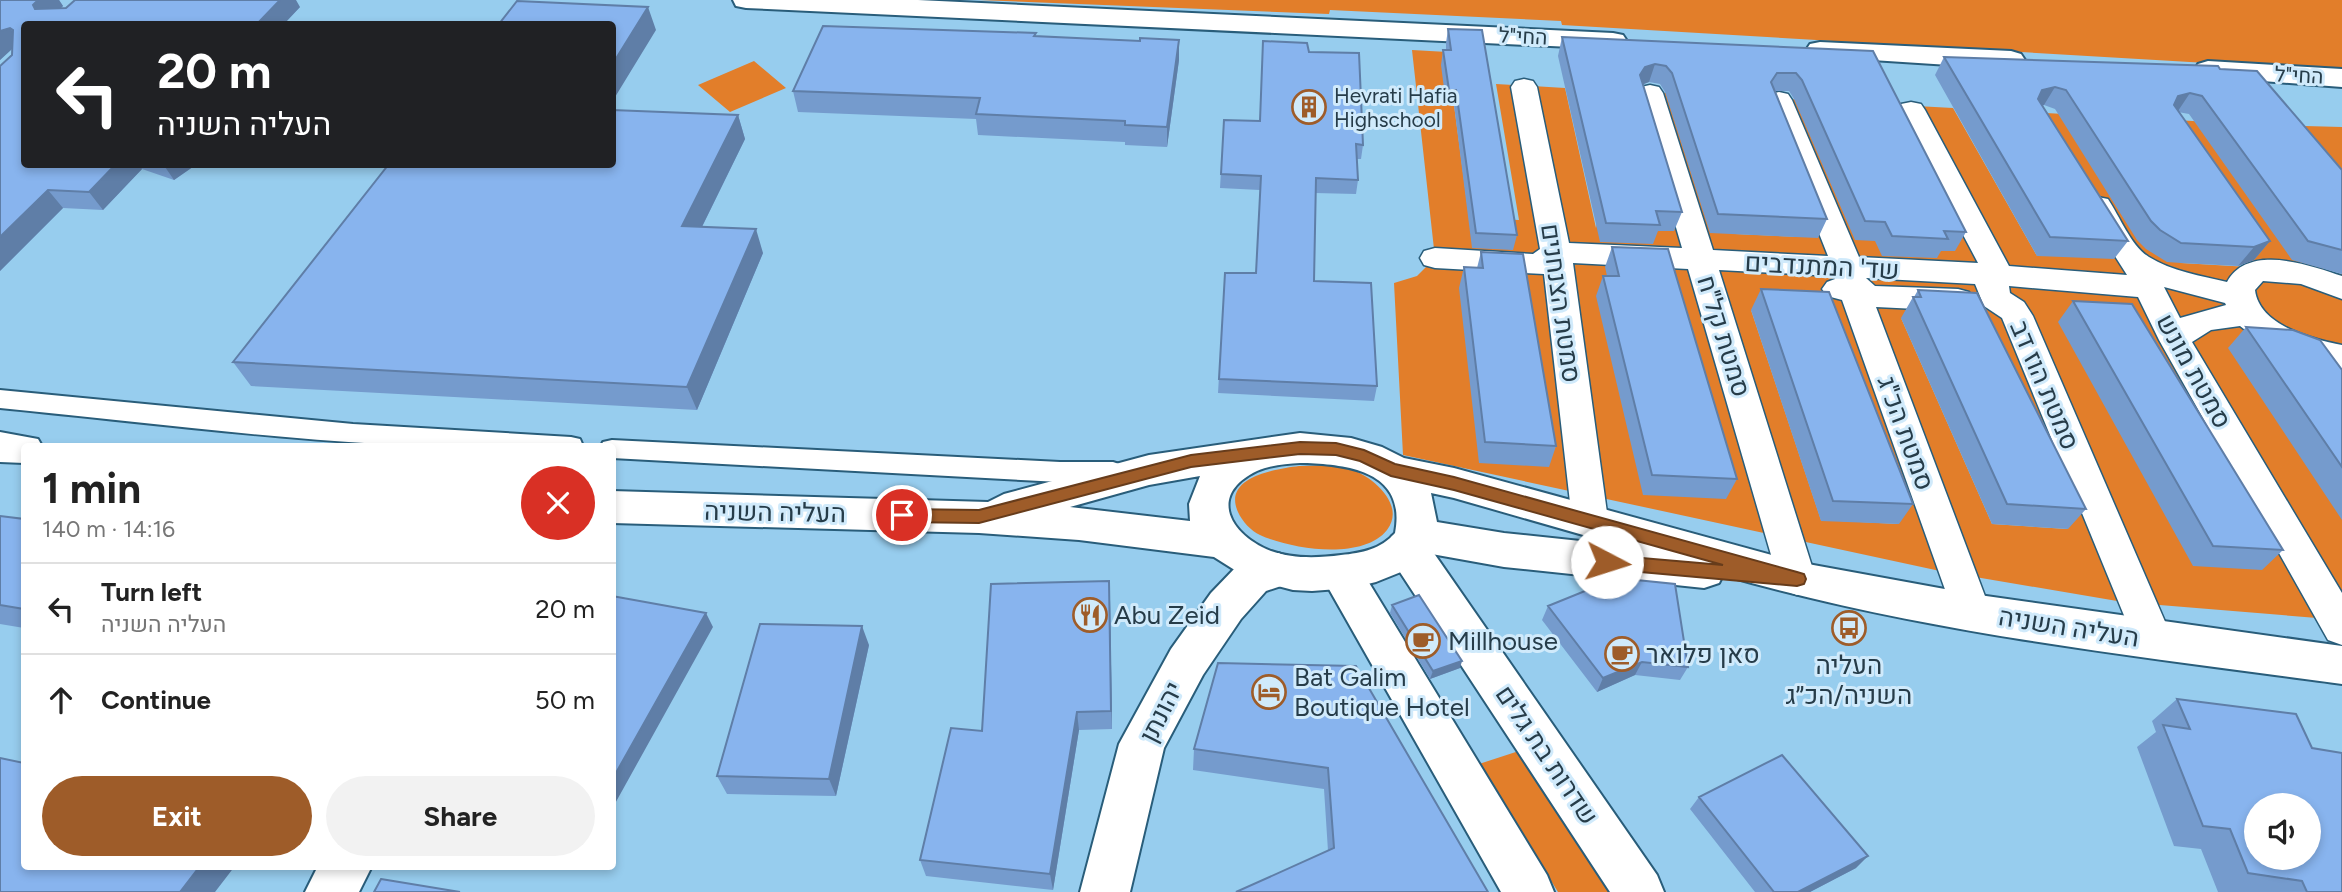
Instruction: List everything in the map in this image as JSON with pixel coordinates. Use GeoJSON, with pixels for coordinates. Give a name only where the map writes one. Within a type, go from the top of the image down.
{"type":"FeatureCollection","features":[{"type":"Feature","properties":{"kind":"street","name":"החי\"ל"},"geometry":{"type":"LineString","coordinates":[[746,0],[1641,42]]}},
{"type":"Feature","properties":{"kind":"street"},"geometry":{"type":"LineString","coordinates":[[1794,49],[2039,61]]}},
{"type":"Feature","properties":{"kind":"street","name":"החי\"ל"},"geometry":{"type":"LineString","coordinates":[[2175,69],[2342,78]]}},
{"type":"Feature","properties":{"kind":"street","name":"סמטת הצנחנים"},"geometry":{"type":"LineString","coordinates":[[1524,86],[1590,520]]}},
{"type":"Feature","properties":{"kind":"street","name":"סמטת קל\"ח"},"geometry":{"type":"LineString","coordinates":[[1650,93],[1797,579]]}},
{"type":"Feature","properties":{"kind":"street","name":"סמטת הכ\"ג"},"geometry":{"type":"LineString","coordinates":[[1779,100],[1851,270],[1856,295],[1972,612]]}},
{"type":"Feature","properties":{"kind":"street","name":"סמטת הוז דב"},"geometry":{"type":"LineString","coordinates":[[1911,110],[1993,261],[1998,295],[2153,640]]}},
{"type":"Feature","properties":{"kind":"street","name":"סמטת מונש"},"geometry":{"type":"LineString","coordinates":[[2083,182],[2143,276],[2175,340],[2342,628]]}},
{"type":"Feature","properties":{"kind":"street","name":"שד' המתנדבים"},"geometry":{"type":"LineString","coordinates":[[1435,258],[1705,271],[1851,270],[1870,296],[1982,301],[1998,295]]}},
{"type":"Feature","properties":{"kind":"street"},"geometry":{"type":"LineString","coordinates":[[2245,305],[2242,281],[2272,259],[2342,288]]}},
{"type":"Feature","properties":{"kind":"street"},"geometry":{"type":"LineString","coordinates":[[1998,295],[2031,311],[2038,304],[2025,279],[2143,276],[2171,278],[2245,305],[2271,332],[2294,344],[2318,353],[2342,357]]}},
{"type":"Feature","properties":{"kind":"street"},"geometry":{"type":"LineString","coordinates":[[2175,340],[2182,331],[2192,325],[2245,305]]}},
{"type":"Feature","properties":{"kind":"street"},"geometry":{"type":"LineString","coordinates":[[0,447],[21,449]]}},
{"type":"Feature","properties":{"kind":"street"},"geometry":{"type":"LineString","coordinates":[[1336,449],[1364,456],[1391,470],[1406,481],[1413,496],[1417,514],[1411,541],[1378,565],[1342,575],[1306,575],[1259,563],[1224,542],[1214,531],[1208,512],[1211,489],[1223,473],[1244,459],[1269,451],[1336,449]]}},
{"type":"Feature","properties":{"kind":"street","name":"העליה השניה"},"geometry":{"type":"LineString","coordinates":[[979,517],[1149,470],[1191,461],[1269,451]]}},
{"type":"Feature","properties":{"kind":"street","name":"העליה השניה"},"geometry":{"type":"LineString","coordinates":[[1391,470],[1454,483],[1797,579],[1972,612],[2342,665]]}},
{"type":"Feature","properties":{"kind":"street","name":"העליה השניה"},"geometry":{"type":"LineString","coordinates":[[616,507],[979,517],[1079,524],[1224,542]]}},
{"type":"Feature","properties":{"kind":"street","name":"העליה השניה"},"geometry":{"type":"LineString","coordinates":[[1411,541],[1580,560],[1797,579]]}},
{"type":"Feature","properties":{"kind":"street","name":"שדרות בת גלים"},"geometry":{"type":"LineString","coordinates":[[1411,541],[1639,892]]}},
{"type":"Feature","properties":{"kind":"street","name":"יהונתן"},"geometry":{"type":"LineString","coordinates":[[1105,892],[1142,744],[1187,662],[1226,606],[1251,579],[1278,570]]}},
{"type":"Feature","properties":{"kind":"street"},"geometry":{"type":"LineString","coordinates":[[1342,575],[1529,892]]}},
{"type":"Feature","properties":{"kind":"street"},"geometry":{"type":"LineString","coordinates":[[330,892],[344,870]]}},
{"type":"Feature","properties":{"kind":"lane"},"geometry":{"type":"LineString","coordinates":[[0,399],[353,433],[521,443]]}},
{"type":"Feature","properties":{"kind":"lane"},"geometry":{"type":"LineString","coordinates":[[616,449],[1060,472],[1149,470]]}},
{"type":"Feature","properties":{"kind":"shaded area"},"geometry":{"type":"Polygon","coordinates":[[[978,0],[2342,0],[2342,71],[1562,25],[1561,21],[1330,10],[1329,14],[978,0]]]}},
{"type":"Feature","properties":{"kind":"shaded area"},"geometry":{"type":"Polygon","coordinates":[[[1412,50],[1465,53],[1446,104],[1454,105],[1469,218],[1519,220],[1496,84],[1565,88],[1596,228],[1623,91],[1688,94],[1735,234],[1802,237],[1749,97],[1953,108],[2037,256],[2007,111],[2082,115],[2181,263],[2249,267],[2143,118],[2209,122],[2327,273],[2342,274],[2342,620],[2123,602],[1940,571],[1403,455],[1394,283],[1417,276],[1435,258],[1412,50]],[[1751,310],[1821,520],[1898,524],[1751,310]],[[1901,318],[1992,524],[2067,529],[2068,528],[1901,318]]]}},
{"type":"Feature","properties":{"kind":"shaded area"},"geometry":{"type":"Polygon","coordinates":[[[754,61],[786,88],[730,112],[698,85],[754,61]]]}},
{"type":"Feature","properties":{"kind":"shaded area"},"geometry":{"type":"Polygon","coordinates":[[[2273,125],[2342,127],[2342,208],[2273,125]]]}},
{"type":"Feature","properties":{"kind":"shaded area"},"geometry":{"type":"Polygon","coordinates":[[[1299,466],[1341,467],[1356,471],[1375,483],[1383,491],[1392,510],[1392,520],[1387,530],[1376,540],[1344,549],[1307,548],[1273,540],[1253,531],[1238,512],[1235,500],[1238,490],[1254,477],[1299,466]]]}},
{"type":"Feature","properties":{"kind":"shaded area"},"geometry":{"type":"Polygon","coordinates":[[[1525,749],[1620,892],[1558,892],[1479,764],[1525,749]]]}},
{"type":"Feature","properties":{"kind":"building"},"geometry":{"type":"Polygon","coordinates":[[[0,0],[38,0],[33,5],[35,9],[66,8],[75,0],[280,0],[260,21],[21,21],[21,168],[112,168],[89,192],[48,190],[0,237],[0,66],[12,55],[13,30],[10,28],[0,31],[0,0]]]}},
{"type":"Feature","properties":{"kind":"building"},"geometry":{"type":"Polygon","coordinates":[[[517,1],[648,7],[616,59],[616,21],[501,21],[517,1]]]}},
{"type":"Feature","properties":{"kind":"building"},"geometry":{"type":"Polygon","coordinates":[[[823,26],[1036,33],[1034,36],[1140,41],[1140,38],[1179,40],[1167,127],[1125,125],[1125,121],[976,114],[980,98],[793,91],[823,26]]]}},
{"type":"Feature","properties":{"kind":"building"},"geometry":{"type":"Polygon","coordinates":[[[1448,29],[1482,30],[1517,235],[1476,233],[1456,90],[1449,90],[1443,50],[1451,50],[1448,29]]]}},
{"type":"Feature","properties":{"kind":"building"},"geometry":{"type":"Polygon","coordinates":[[[1562,37],[1873,51],[1966,232],[1944,231],[1948,239],[1892,236],[1885,222],[1865,221],[1802,80],[1796,73],[1777,73],[1771,82],[1827,219],[1718,214],[1672,73],[1666,66],[1655,64],[1645,67],[1640,75],[1682,212],[1656,211],[1660,225],[1606,223],[1562,37]]]}},
{"type":"Feature","properties":{"kind":"building"},"geometry":{"type":"Polygon","coordinates":[[[1263,41],[1307,43],[1309,52],[1359,53],[1363,145],[1356,144],[1358,180],[1316,178],[1314,281],[1371,283],[1377,386],[1219,379],[1225,273],[1256,273],[1261,176],[1221,174],[1224,120],[1260,121],[1263,41]]]}},
{"type":"Feature","properties":{"kind":"building"},"geometry":{"type":"Polygon","coordinates":[[[1944,57],[2218,66],[2220,69],[2257,71],[2342,170],[2342,250],[2308,241],[2202,96],[2190,93],[2178,96],[2174,105],[2270,241],[2254,247],[2181,243],[2160,230],[2151,221],[2066,90],[2055,87],[2042,90],[2038,99],[2128,241],[2050,237],[1944,57]]]}},
{"type":"Feature","properties":{"kind":"building"},"geometry":{"type":"Polygon","coordinates":[[[616,110],[738,115],[682,226],[756,229],[687,387],[233,362],[386,168],[616,168],[616,110]]]}},
{"type":"Feature","properties":{"kind":"building"},"geometry":{"type":"Polygon","coordinates":[[[1612,247],[1668,249],[1737,479],[1652,475],[1603,276],[1619,276],[1612,247]]]}},
{"type":"Feature","properties":{"kind":"building"},"geometry":{"type":"Polygon","coordinates":[[[1481,252],[1523,254],[1556,446],[1485,442],[1464,267],[1483,268],[1481,252]]]}},
{"type":"Feature","properties":{"kind":"building"},"geometry":{"type":"Polygon","coordinates":[[[1761,289],[1829,292],[1913,504],[1833,501],[1761,289]]]}},
{"type":"Feature","properties":{"kind":"building"},"geometry":{"type":"Polygon","coordinates":[[[1918,290],[1977,293],[2086,509],[2007,504],[1913,297],[1921,297],[1918,290]]]}},
{"type":"Feature","properties":{"kind":"building"},"geometry":{"type":"Polygon","coordinates":[[[2073,301],[2132,304],[2283,550],[2213,546],[2073,301]]]}},
{"type":"Feature","properties":{"kind":"building"},"geometry":{"type":"Polygon","coordinates":[[[2246,327],[2293,330],[2320,340],[2342,370],[2342,467],[2246,327]]]}},
{"type":"Feature","properties":{"kind":"building"},"geometry":{"type":"Polygon","coordinates":[[[0,516],[21,519],[21,608],[0,605],[0,516]]]}},
{"type":"Feature","properties":{"kind":"building","name":"סאן פלואר"},"geometry":{"type":"Polygon","coordinates":[[[1617,578],[1675,584],[1688,667],[1642,662],[1603,678],[1548,606],[1617,578]]]}},
{"type":"Feature","properties":{"kind":"building"},"geometry":{"type":"Polygon","coordinates":[[[1109,581],[1111,711],[1077,712],[1050,874],[920,860],[951,728],[982,731],[991,584],[1109,581]]]}},
{"type":"Feature","properties":{"kind":"building","name":"Millhouse"},"geometry":{"type":"Polygon","coordinates":[[[1419,595],[1462,661],[1433,671],[1392,605],[1419,595]]]}},
{"type":"Feature","properties":{"kind":"building"},"geometry":{"type":"Polygon","coordinates":[[[616,597],[706,613],[616,773],[616,597]]]}},
{"type":"Feature","properties":{"kind":"building"},"geometry":{"type":"Polygon","coordinates":[[[760,624],[862,626],[829,779],[717,776],[760,624]]]}},
{"type":"Feature","properties":{"kind":"building"},"geometry":{"type":"Polygon","coordinates":[[[1218,663],[1356,666],[1488,892],[1236,892],[1334,848],[1328,768],[1194,749],[1218,663]]]}},
{"type":"Feature","properties":{"kind":"building"},"geometry":{"type":"Polygon","coordinates":[[[2177,699],[2296,714],[2312,748],[2342,753],[2342,892],[2307,892],[2302,881],[2248,873],[2247,870],[2321,870],[2321,793],[2244,793],[2244,863],[2230,829],[2203,826],[2163,725],[2190,729],[2177,699]]]}},
{"type":"Feature","properties":{"kind":"building"},"geometry":{"type":"Polygon","coordinates":[[[1782,755],[1868,856],[1798,892],[1774,892],[1699,797],[1782,755]]]}},
{"type":"Feature","properties":{"kind":"building"},"geometry":{"type":"Polygon","coordinates":[[[0,758],[21,762],[21,870],[197,870],[180,892],[0,892],[0,758]]]}},
{"type":"Feature","properties":{"kind":"building"},"geometry":{"type":"Polygon","coordinates":[[[381,879],[460,892],[374,892],[381,879]]]}},
{"type":"Feature","properties":{"kind":"place","name":"Hevrati Hafia Highschool"},"geometry":{"type":"Point","coordinates":[1309,107]}},
{"type":"Feature","properties":{"kind":"place","name":"Abu Zeid"},"geometry":{"type":"Point","coordinates":[1090,615]}},
{"type":"Feature","properties":{"kind":"place","name":"העליה השניה/הכ״ג"},"geometry":{"type":"Point","coordinates":[1849,628]}},
{"type":"Feature","properties":{"kind":"place","name":"Millhouse"},"geometry":{"type":"Point","coordinates":[1423,641]}},
{"type":"Feature","properties":{"kind":"place","name":"סאן פלואר"},"geometry":{"type":"Point","coordinates":[1622,654]}},
{"type":"Feature","properties":{"kind":"place","name":"Bat Galim Boutique Hotel"},"geometry":{"type":"Point","coordinates":[1269,692]}},
{"type":"Feature","properties":{"kind":"route"},"geometry":{"type":"LineString","coordinates":[[902,515],[979,517],[1191,461],[1300,448],[1336,449],[1364,456],[1391,470],[1454,483],[1797,579],[1607,562]]}}]}
